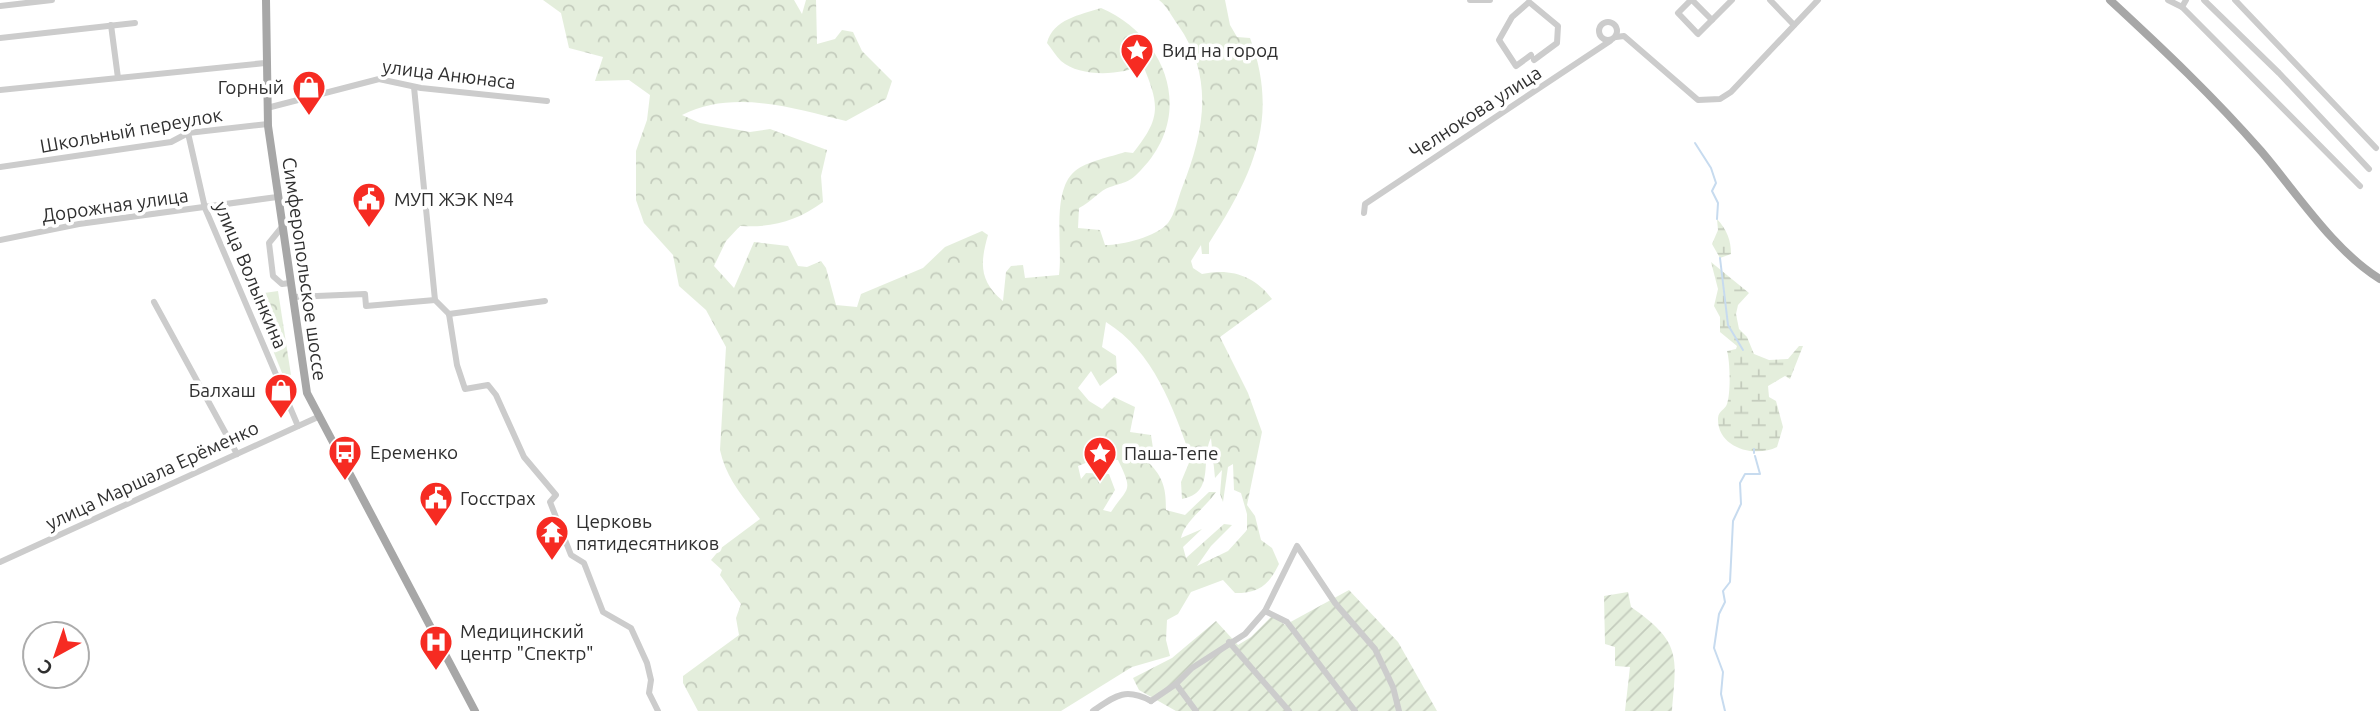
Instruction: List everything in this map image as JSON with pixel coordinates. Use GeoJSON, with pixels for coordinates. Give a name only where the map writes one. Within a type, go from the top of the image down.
{"type":"FeatureCollection","features":[{"type":"Feature","properties":{"kind":"main road","name":"Симферопольское шоссе"},"geometry":{"type":"LineString","coordinates":[[266,0],[268,124],[300,362],[307,393],[317,417],[475,711]]}},
{"type":"Feature","properties":{"kind":"main road"},"geometry":{"type":"LineString","coordinates":[[2110,0],[2170,54],[2258,147],[2353,257],[2380,279]]}},
{"type":"Feature","properties":{"kind":"street"},"geometry":{"type":"LineString","coordinates":[[0,6],[52,0]]}},
{"type":"Feature","properties":{"kind":"street"},"geometry":{"type":"LineString","coordinates":[[1470,0],[1490,0]]}},
{"type":"Feature","properties":{"kind":"street"},"geometry":{"type":"LineString","coordinates":[[1712,20],[1691,0],[1678,13],[1698,34],[1712,20],[1732,0]]}},
{"type":"Feature","properties":{"kind":"street"},"geometry":{"type":"LineString","coordinates":[[1770,0],[1794,25],[1818,0]]}},
{"type":"Feature","properties":{"kind":"street"},"geometry":{"type":"LineString","coordinates":[[2168,0],[2182,7],[2360,187]]}},
{"type":"Feature","properties":{"kind":"street"},"geometry":{"type":"LineString","coordinates":[[2182,7],[2186,0]]}},
{"type":"Feature","properties":{"kind":"street"},"geometry":{"type":"LineString","coordinates":[[2204,0],[2279,73],[2369,169]]}},
{"type":"Feature","properties":{"kind":"street"},"geometry":{"type":"LineString","coordinates":[[2235,0],[2376,149]]}},
{"type":"Feature","properties":{"kind":"street"},"geometry":{"type":"LineString","coordinates":[[1529,2],[1558,26],[1557,43],[1533,58],[1516,66],[1499,40],[1512,17],[1529,2]]}},
{"type":"Feature","properties":{"kind":"street"},"geometry":{"type":"LineString","coordinates":[[0,38],[135,23]]}},
{"type":"Feature","properties":{"kind":"street"},"geometry":{"type":"LineString","coordinates":[[111,25],[118,78]]}},
{"type":"Feature","properties":{"kind":"street","name":"Челнокова улица"},"geometry":{"type":"LineString","coordinates":[[1364,214],[1364,204],[1613,39],[1624,36],[1698,100],[1709,101],[1731,92],[1794,25]]}},
{"type":"Feature","properties":{"kind":"street"},"geometry":{"type":"LineString","coordinates":[[0,90],[265,64]]}},
{"type":"Feature","properties":{"kind":"street","name":"улица Анюнаса"},"geometry":{"type":"LineString","coordinates":[[267,108],[379,79],[414,87],[547,101]]}},
{"type":"Feature","properties":{"kind":"street"},"geometry":{"type":"LineString","coordinates":[[414,87],[435,300],[449,314],[457,365],[466,389],[488,385],[496,395],[524,457],[556,495],[550,502],[571,555],[584,563],[603,612],[624,623],[637,640],[651,680],[649,693],[658,711]]}},
{"type":"Feature","properties":{"kind":"street","name":"Школьный переулок"},"geometry":{"type":"LineString","coordinates":[[0,167],[171,142],[188,133],[268,124]]}},
{"type":"Feature","properties":{"kind":"street","name":"улица Волынкина"},"geometry":{"type":"LineString","coordinates":[[188,133],[205,208],[298,426]]}},
{"type":"Feature","properties":{"kind":"street","name":"Дорожная улица"},"geometry":{"type":"LineString","coordinates":[[0,240],[79,224],[277,197]]}},
{"type":"Feature","properties":{"kind":"street"},"geometry":{"type":"LineString","coordinates":[[282,227],[269,243],[274,276],[282,284],[290,283]]}},
{"type":"Feature","properties":{"kind":"street"},"geometry":{"type":"LineString","coordinates":[[293,297],[365,294],[366,306],[435,300]]}},
{"type":"Feature","properties":{"kind":"street"},"geometry":{"type":"LineString","coordinates":[[449,314],[545,300]]}},
{"type":"Feature","properties":{"kind":"street"},"geometry":{"type":"LineString","coordinates":[[154,302],[237,454]]}},
{"type":"Feature","properties":{"kind":"street","name":"улица Маршала Ерёменко"},"geometry":{"type":"LineString","coordinates":[[0,562],[317,417]]}},
{"type":"Feature","properties":{"kind":"street"},"geometry":{"type":"LineString","coordinates":[[1147,711],[1151,701],[1176,684],[1192,668],[1245,634],[1265,611],[1297,546],[1335,603],[1375,649],[1393,687],[1399,711]]}},
{"type":"Feature","properties":{"kind":"street"},"geometry":{"type":"LineString","coordinates":[[1265,611],[1287,622],[1355,711]]}},
{"type":"Feature","properties":{"kind":"street"},"geometry":{"type":"LineString","coordinates":[[1229,642],[1289,711]]}},
{"type":"Feature","properties":{"kind":"street"},"geometry":{"type":"LineString","coordinates":[[1176,684],[1196,711]]}},
{"type":"Feature","properties":{"kind":"street"},"geometry":{"type":"LineString","coordinates":[[1093,711],[1122,694],[1136,693],[1151,701]]}},
{"type":"Feature","properties":{"kind":"green space"},"geometry":{"type":"Polygon","coordinates":[[[543,0],[794,0],[802,14],[806,0],[816,0],[817,44],[835,39],[842,30],[853,32],[862,51],[892,81],[886,99],[846,121],[763,103],[742,102],[702,107],[682,115],[700,123],[750,132],[770,129],[827,150],[821,176],[823,202],[784,222],[740,226],[726,241],[714,266],[734,288],[754,242],[788,246],[798,266],[807,267],[821,261],[826,268],[836,305],[857,307],[861,294],[923,268],[945,247],[982,231],[988,235],[983,263],[986,279],[1003,301],[1006,272],[1011,266],[1023,265],[1025,278],[1059,275],[1060,205],[1068,180],[1075,171],[1086,165],[1125,152],[1133,153],[1149,130],[1155,110],[1155,101],[1143,65],[1113,73],[1079,70],[1061,61],[1047,43],[1050,35],[1061,23],[1101,8],[1124,21],[1142,37],[1157,57],[1166,78],[1170,101],[1167,125],[1158,148],[1141,170],[1127,182],[1106,189],[1079,208],[1078,228],[1100,230],[1105,245],[1139,239],[1163,228],[1173,215],[1190,167],[1202,105],[1197,65],[1190,45],[1159,0],[1225,0],[1230,25],[1237,37],[1250,38],[1259,67],[1262,120],[1249,169],[1238,194],[1209,243],[1209,254],[1202,254],[1201,245],[1191,261],[1193,268],[1202,274],[1222,272],[1241,275],[1257,284],[1272,299],[1220,337],[1248,393],[1262,432],[1247,505],[1255,516],[1261,540],[1272,548],[1279,564],[1267,582],[1257,589],[1235,593],[1223,580],[1191,592],[1178,614],[1167,620],[1166,640],[1170,656],[1132,667],[1061,711],[698,711],[683,683],[683,676],[739,635],[736,618],[741,604],[720,575],[722,570],[711,560],[721,548],[760,519],[731,478],[720,450],[726,347],[706,310],[679,286],[673,255],[644,223],[636,200],[636,151],[647,120],[650,95],[629,80],[595,81],[603,57],[569,48],[561,13],[543,0]],[[1106,322],[1102,347],[1116,356],[1117,373],[1100,386],[1091,371],[1078,388],[1089,401],[1102,409],[1114,397],[1135,407],[1130,432],[1151,435],[1154,455],[1149,463],[1163,485],[1166,510],[1185,515],[1209,492],[1216,492],[1183,532],[1181,538],[1202,529],[1183,547],[1186,558],[1224,524],[1232,525],[1211,546],[1197,566],[1228,551],[1247,530],[1247,514],[1241,493],[1234,490],[1233,464],[1228,467],[1223,502],[1220,494],[1222,470],[1215,478],[1211,438],[1203,483],[1193,496],[1182,499],[1181,482],[1191,458],[1169,400],[1137,349],[1123,334],[1106,322]],[[1098,458],[1078,466],[1081,479],[1086,473],[1109,474],[1115,490],[1103,510],[1111,512],[1127,489],[1126,478],[1118,460],[1098,458]]]}},
{"type":"Feature","properties":{"kind":"green space"},"geometry":{"type":"Polygon","coordinates":[[[1717,219],[1728,235],[1731,249],[1731,254],[1720,258],[1712,244],[1718,230],[1717,219]]]}},
{"type":"Feature","properties":{"kind":"green space"},"geometry":{"type":"Polygon","coordinates":[[[1711,262],[1749,293],[1738,305],[1736,314],[1739,329],[1747,337],[1754,354],[1769,360],[1788,359],[1799,346],[1803,346],[1790,379],[1785,376],[1768,386],[1769,397],[1776,401],[1783,427],[1777,447],[1768,450],[1748,451],[1739,448],[1724,437],[1719,428],[1718,418],[1727,404],[1729,392],[1727,351],[1736,349],[1737,346],[1720,332],[1720,317],[1714,306],[1718,289],[1711,262]]]}},
{"type":"Feature","properties":{"kind":"green space"},"geometry":{"type":"Polygon","coordinates":[[[278,291],[291,375],[282,373],[251,295],[278,291]]]}},
{"type":"Feature","properties":{"kind":"green space"},"geometry":{"type":"Polygon","coordinates":[[[1349,590],[1398,642],[1437,711],[1176,711],[1139,690],[1133,678],[1172,658],[1216,621],[1238,645],[1251,637],[1273,615],[1285,625],[1349,590]]]}},
{"type":"Feature","properties":{"kind":"green space"},"geometry":{"type":"Polygon","coordinates":[[[1628,592],[1631,607],[1659,630],[1672,651],[1675,676],[1672,711],[1625,711],[1630,667],[1615,666],[1615,647],[1605,644],[1604,596],[1628,592]]]}},
{"type":"Feature","properties":{"kind":"waterway"},"geometry":{"type":"LineString","coordinates":[[1695,143],[1711,168],[1716,183],[1712,191],[1718,203],[1717,219]]}},
{"type":"Feature","properties":{"kind":"waterway"},"geometry":{"type":"LineString","coordinates":[[1720,258],[1728,325],[1743,350]]}},
{"type":"Feature","properties":{"kind":"waterway"},"geometry":{"type":"LineString","coordinates":[[1725,711],[1721,694],[1723,672],[1714,648],[1719,614],[1725,602],[1723,591],[1730,582],[1733,521],[1741,504],[1740,483],[1745,474],[1760,474],[1755,456]]}},
{"type":"Feature","properties":{"kind":"place","name":"Вид на город"},"geometry":{"type":"Point","coordinates":[1137,80]}},
{"type":"Feature","properties":{"kind":"place","name":"Горный"},"geometry":{"type":"Point","coordinates":[309,117]}},
{"type":"Feature","properties":{"kind":"place","name":"МУП ЖЭК №4"},"geometry":{"type":"Point","coordinates":[369,229]}},
{"type":"Feature","properties":{"kind":"place","name":"Балхаш"},"geometry":{"type":"Point","coordinates":[281,420]}},
{"type":"Feature","properties":{"kind":"place","name":"Еременко"},"geometry":{"type":"Point","coordinates":[345,482]}},
{"type":"Feature","properties":{"kind":"place","name":"Паша-Тепе"},"geometry":{"type":"Point","coordinates":[1100,483]}},
{"type":"Feature","properties":{"kind":"place","name":"Госстрах"},"geometry":{"type":"Point","coordinates":[436,528]}},
{"type":"Feature","properties":{"kind":"place","name":"Церковь пятидесятников"},"geometry":{"type":"Point","coordinates":[552,562]}},
{"type":"Feature","properties":{"kind":"place","name":"Медицинский центр \"Спектр\""},"geometry":{"type":"Point","coordinates":[436,672]}}]}
